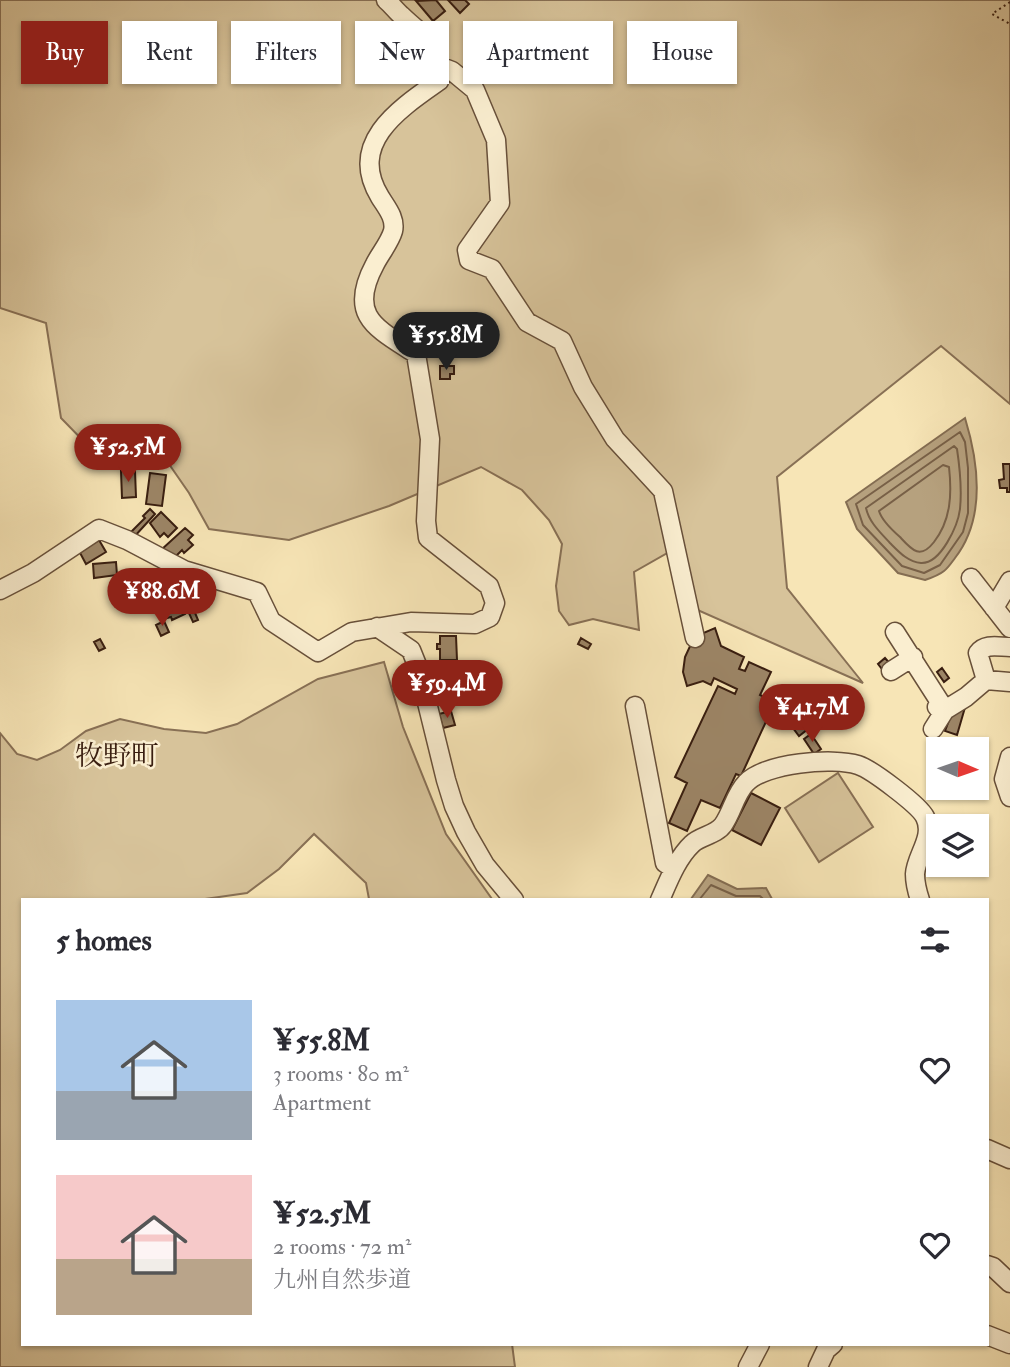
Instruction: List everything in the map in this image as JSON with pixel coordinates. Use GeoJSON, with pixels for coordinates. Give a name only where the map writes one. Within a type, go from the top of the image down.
{"type":"FeatureCollection","features":[{"type":"Feature","properties":{"kind":"street"},"geometry":{"type":"LineString","coordinates":[[386,0],[409,21]]}},
{"type":"Feature","properties":{"kind":"street"},"geometry":{"type":"LineString","coordinates":[[449,70],[475,90],[496,140],[500,203],[467,250],[469,260],[492,269],[527,322],[562,341],[583,387],[615,439],[663,491],[695,638]]}},
{"type":"Feature","properties":{"kind":"street"},"geometry":{"type":"LineString","coordinates":[[0,590],[33,573],[99,529],[127,540],[184,570],[257,592],[271,621],[318,652],[352,632],[411,622],[475,624],[490,617],[495,603],[489,586],[428,538],[426,521],[430,439],[416,354],[381,331],[367,315],[363,299],[364,286],[393,231],[393,218],[373,185],[369,173],[368,162],[373,143],[393,115],[435,84]]}},
{"type":"Feature","properties":{"kind":"street"},"geometry":{"type":"LineString","coordinates":[[971,578],[1010,628]]}},
{"type":"Feature","properties":{"kind":"street"},"geometry":{"type":"LineString","coordinates":[[994,608],[1010,581]]}},
{"type":"Feature","properties":{"kind":"street"},"geometry":{"type":"LineString","coordinates":[[377,627],[411,650],[419,670],[454,806],[485,865],[512,898]]}},
{"type":"Feature","properties":{"kind":"street"},"geometry":{"type":"LineString","coordinates":[[895,632],[913,657],[939,708],[933,729]]}},
{"type":"Feature","properties":{"kind":"street"},"geometry":{"type":"LineString","coordinates":[[986,680],[978,653],[980,649],[1010,647]]}},
{"type":"Feature","properties":{"kind":"street"},"geometry":{"type":"LineString","coordinates":[[891,671],[913,657]]}},
{"type":"Feature","properties":{"kind":"street"},"geometry":{"type":"LineString","coordinates":[[939,708],[967,697],[986,680],[1010,682]]}},
{"type":"Feature","properties":{"kind":"street"},"geometry":{"type":"LineString","coordinates":[[635,706],[665,863],[674,869]]}},
{"type":"Feature","properties":{"kind":"street"},"geometry":{"type":"LineString","coordinates":[[1010,757],[1004,779],[1010,797]]}},
{"type":"Feature","properties":{"kind":"street"},"geometry":{"type":"LineString","coordinates":[[661,898],[674,869],[692,844],[722,828],[746,782],[781,765],[833,762],[860,766],[913,803],[925,818],[928,824],[927,838],[915,871],[919,898]]}},
{"type":"Feature","properties":{"kind":"street"},"geometry":{"type":"LineString","coordinates":[[989,1150],[1010,1159]]}},
{"type":"Feature","properties":{"kind":"street"},"geometry":{"type":"LineString","coordinates":[[989,1266],[1010,1283]]}},
{"type":"Feature","properties":{"kind":"street"},"geometry":{"type":"LineString","coordinates":[[989,1336],[1010,1344]]}},
{"type":"Feature","properties":{"kind":"street"},"geometry":{"type":"LineString","coordinates":[[748,1367],[759,1346]]}},
{"type":"Feature","properties":{"kind":"street"},"geometry":{"type":"LineString","coordinates":[[818,1367],[831,1346]]}},
{"type":"Feature","properties":{"kind":"path"},"geometry":{"type":"LineString","coordinates":[[1010,2],[992,14],[1010,24]]}},
{"type":"Feature","properties":{"kind":"shaded area"},"geometry":{"type":"Polygon","coordinates":[[[0,0],[1010,0],[1010,404],[941,346],[777,477],[787,588],[863,683],[693,608],[671,551],[634,572],[639,630],[593,619],[569,625],[559,611],[556,586],[562,544],[549,520],[522,490],[481,467],[389,506],[289,540],[209,529],[189,493],[162,454],[97,455],[61,418],[46,323],[0,308],[0,0]]]}},
{"type":"Feature","properties":{"kind":"shaded area"},"geometry":{"type":"Polygon","coordinates":[[[384,662],[403,727],[446,834],[491,898],[369,898],[366,883],[314,834],[279,869],[247,893],[212,898],[21,898],[21,1346],[512,1346],[515,1367],[0,1367],[0,733],[17,754],[37,760],[60,750],[86,731],[120,719],[164,729],[206,733],[237,724],[318,679],[384,662]]]}},
{"type":"Feature","properties":{"kind":"shaded area"},"geometry":{"type":"Polygon","coordinates":[[[838,773],[873,827],[819,862],[785,808],[838,773]]]}},
{"type":"Feature","properties":{"kind":"water"},"geometry":{"type":"Polygon","coordinates":[[[965,418],[976,472],[977,490],[972,526],[955,558],[942,572],[925,580],[898,573],[857,529],[846,502],[965,418]]]}},
{"type":"Feature","properties":{"kind":"water"},"geometry":{"type":"Polygon","coordinates":[[[708,875],[737,889],[766,888],[771,898],[692,898],[708,875]]]}},
{"type":"Feature","properties":{"kind":"building"},"geometry":{"type":"Polygon","coordinates":[[[436,0],[445,11],[433,21],[416,1],[436,0]]]}},
{"type":"Feature","properties":{"kind":"building"},"geometry":{"type":"Polygon","coordinates":[[[448,0],[465,0],[469,4],[460,13],[448,0]]]}},
{"type":"Feature","properties":{"kind":"building"},"geometry":{"type":"Polygon","coordinates":[[[440,366],[454,366],[454,374],[450,374],[450,379],[440,379],[440,366]]]}},
{"type":"Feature","properties":{"kind":"building"},"geometry":{"type":"Polygon","coordinates":[[[1003,464],[1010,464],[1010,492],[1007,492],[1007,488],[1000,488],[999,480],[1004,479],[1003,464]]]}},
{"type":"Feature","properties":{"kind":"building"},"geometry":{"type":"Polygon","coordinates":[[[121,471],[135,471],[136,497],[122,498],[121,471]]]}},
{"type":"Feature","properties":{"kind":"building"},"geometry":{"type":"Polygon","coordinates":[[[150,473],[166,475],[162,506],[146,504],[150,473]]]}},
{"type":"Feature","properties":{"kind":"building"},"geometry":{"type":"Polygon","coordinates":[[[150,509],[155,514],[134,537],[130,533],[150,509]]]}},
{"type":"Feature","properties":{"kind":"building"},"geometry":{"type":"Polygon","coordinates":[[[161,512],[177,528],[168,537],[164,533],[160,537],[150,523],[161,512]]]}},
{"type":"Feature","properties":{"kind":"building"},"geometry":{"type":"Polygon","coordinates":[[[185,528],[193,535],[188,540],[193,545],[184,553],[182,550],[172,560],[161,550],[185,528]]]}},
{"type":"Feature","properties":{"kind":"building"},"geometry":{"type":"Polygon","coordinates":[[[99,540],[106,552],[86,564],[79,551],[99,540]]]}},
{"type":"Feature","properties":{"kind":"building"},"geometry":{"type":"Polygon","coordinates":[[[116,562],[117,575],[94,578],[93,564],[116,562]]]}},
{"type":"Feature","properties":{"kind":"building"},"geometry":{"type":"Polygon","coordinates":[[[185,587],[191,599],[181,605],[187,609],[185,614],[172,620],[171,617],[167,618],[159,596],[185,587]]]}},
{"type":"Feature","properties":{"kind":"building"},"geometry":{"type":"Polygon","coordinates":[[[193,608],[198,620],[193,622],[188,611],[193,608]]]}},
{"type":"Feature","properties":{"kind":"building"},"geometry":{"type":"Polygon","coordinates":[[[164,621],[169,632],[161,636],[156,625],[164,621]]]}},
{"type":"Feature","properties":{"kind":"building"},"geometry":{"type":"Polygon","coordinates":[[[715,628],[721,646],[744,657],[739,669],[745,671],[749,662],[771,672],[760,695],[775,702],[741,776],[736,774],[720,808],[701,800],[687,831],[669,823],[687,783],[675,777],[718,686],[735,694],[737,689],[714,678],[711,685],[703,681],[687,686],[683,672],[685,657],[691,644],[701,634],[715,628]]]}},
{"type":"Feature","properties":{"kind":"building"},"geometry":{"type":"Polygon","coordinates":[[[440,636],[456,636],[457,660],[440,660],[437,644],[440,644],[440,636]]]}},
{"type":"Feature","properties":{"kind":"building"},"geometry":{"type":"Polygon","coordinates":[[[581,638],[591,644],[588,649],[578,644],[581,638]]]}},
{"type":"Feature","properties":{"kind":"building"},"geometry":{"type":"Polygon","coordinates":[[[100,639],[105,648],[99,651],[94,642],[100,639]]]}},
{"type":"Feature","properties":{"kind":"building"},"geometry":{"type":"Polygon","coordinates":[[[885,658],[893,667],[885,673],[878,664],[885,658]]]}},
{"type":"Feature","properties":{"kind":"building"},"geometry":{"type":"Polygon","coordinates":[[[942,668],[949,678],[944,682],[937,672],[942,668]]]}},
{"type":"Feature","properties":{"kind":"building"},"geometry":{"type":"Polygon","coordinates":[[[785,698],[791,701],[784,713],[778,709],[785,698]]]}},
{"type":"Feature","properties":{"kind":"building"},"geometry":{"type":"Polygon","coordinates":[[[966,704],[957,735],[945,731],[954,707],[966,704]]]}},
{"type":"Feature","properties":{"kind":"building"},"geometry":{"type":"Polygon","coordinates":[[[451,711],[455,725],[443,728],[439,714],[451,711]]]}},
{"type":"Feature","properties":{"kind":"building"},"geometry":{"type":"Polygon","coordinates":[[[797,712],[808,729],[799,736],[787,720],[797,712]]]}},
{"type":"Feature","properties":{"kind":"building"},"geometry":{"type":"Polygon","coordinates":[[[811,734],[821,749],[814,754],[804,739],[811,734]]]}},
{"type":"Feature","properties":{"kind":"building"},"geometry":{"type":"Polygon","coordinates":[[[751,793],[780,808],[761,845],[732,830],[751,793]]]}},
{"type":"Feature","properties":{"kind":"district","name":"牧野町"},"geometry":{"type":"Point","coordinates":[117,756]}}]}
